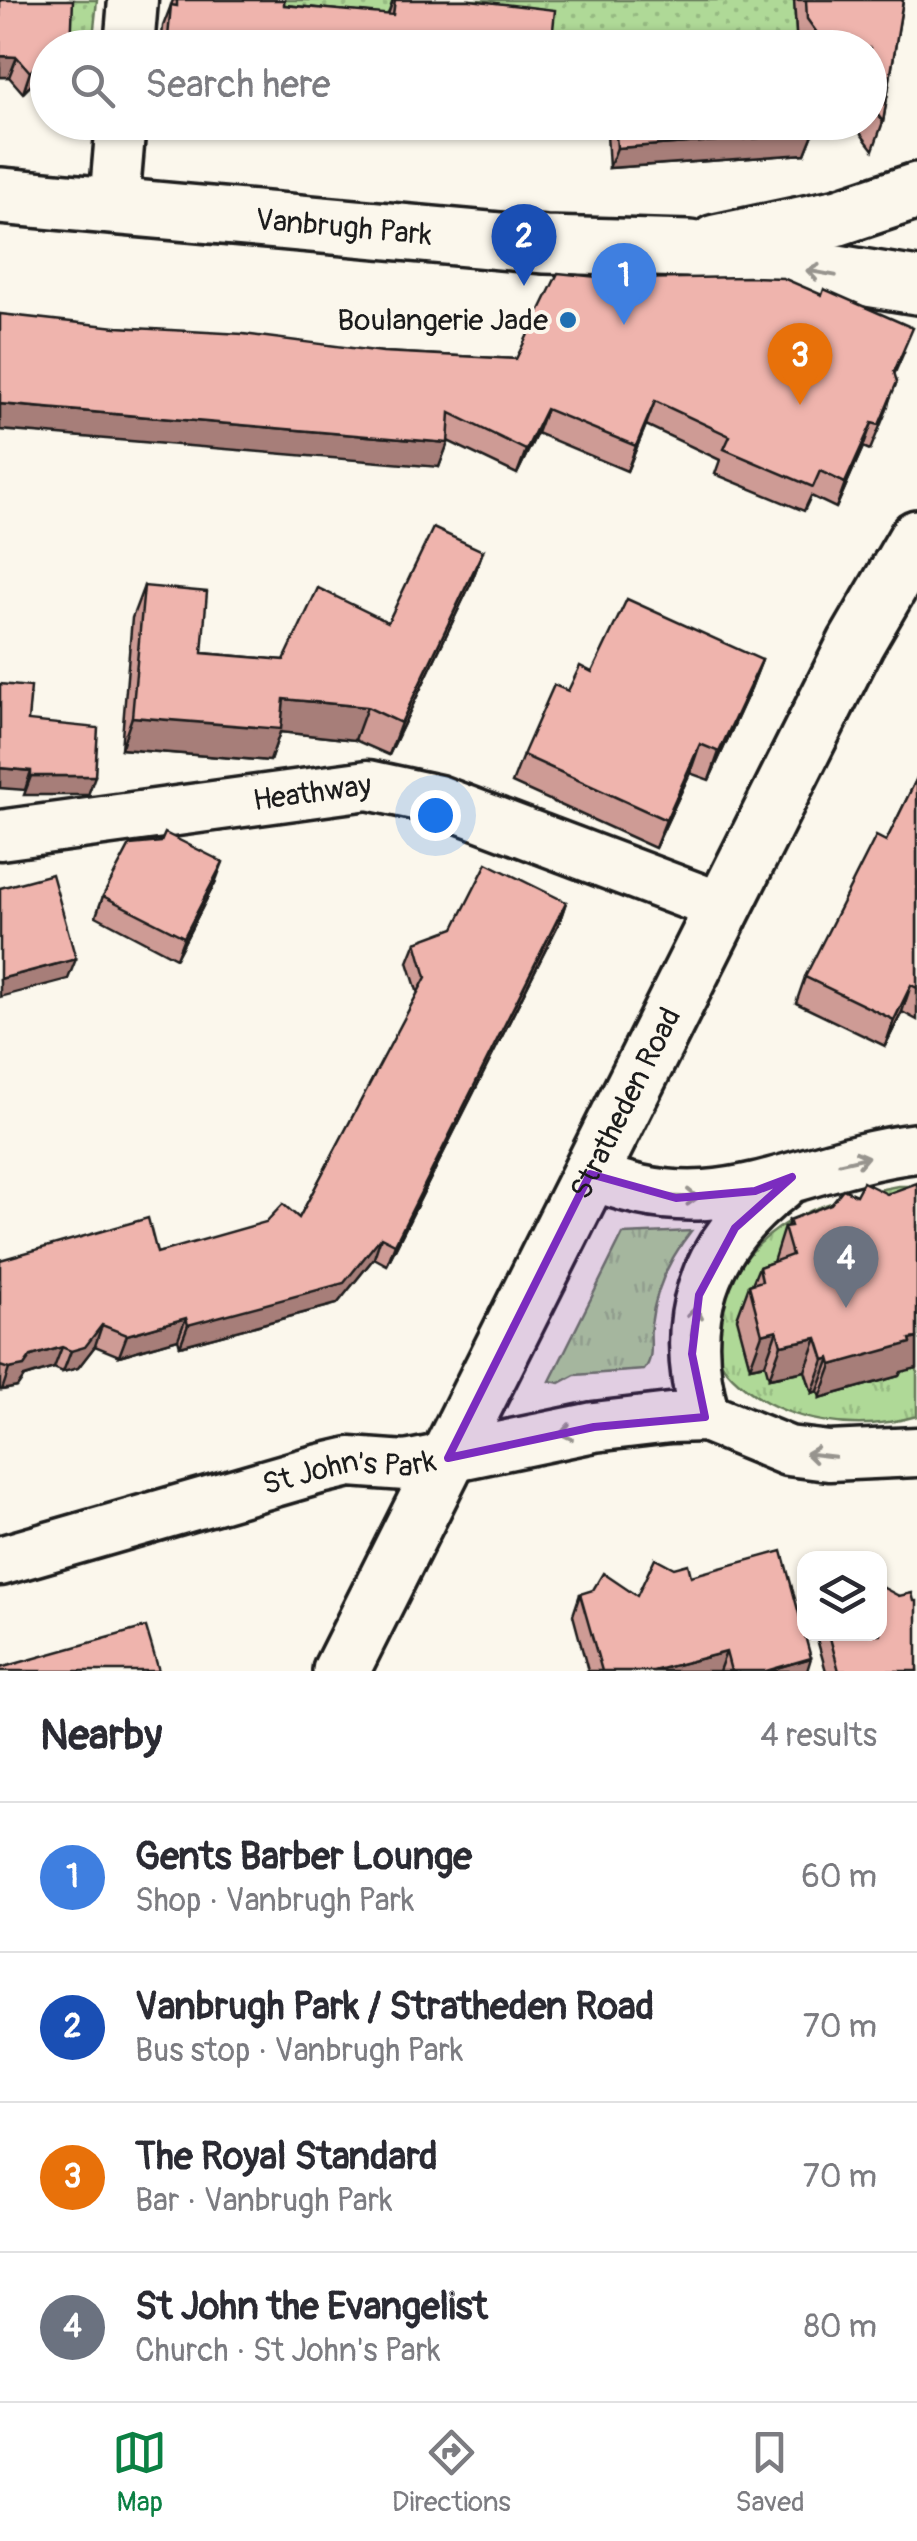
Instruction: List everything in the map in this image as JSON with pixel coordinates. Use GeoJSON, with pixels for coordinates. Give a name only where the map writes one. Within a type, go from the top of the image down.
{"type":"FeatureCollection","features":[{"type":"Feature","properties":{"kind":"main road","name":"Vanbrugh Park"},"geometry":{"type":"LineString","coordinates":[[689,249],[839,217],[917,190]]}},
{"type":"Feature","properties":{"kind":"main road","name":"Vanbrugh Park"},"geometry":{"type":"LineString","coordinates":[[0,196],[545,245],[689,249],[917,286]]}},
{"type":"Feature","properties":{"kind":"main road","name":"Stratheden Road"},"geometry":{"type":"LineString","coordinates":[[342,1671],[856,643],[917,538]]}},
{"type":"Feature","properties":{"kind":"street"},"geometry":{"type":"LineString","coordinates":[[130,30],[133,0]]}},
{"type":"Feature","properties":{"kind":"street"},"geometry":{"type":"LineString","coordinates":[[114,204],[119,140]]}},
{"type":"Feature","properties":{"kind":"street","name":"Heathway"},"geometry":{"type":"LineString","coordinates":[[0,834],[368,784],[438,800],[724,908]]}},
{"type":"Feature","properties":{"kind":"street"},"geometry":{"type":"LineString","coordinates":[[590,1174],[642,1193],[676,1198],[755,1190],[792,1177],[917,1148]]}},
{"type":"Feature","properties":{"kind":"street"},"geometry":{"type":"LineString","coordinates":[[705,1417],[692,1354],[698,1295],[735,1228],[792,1177]]}},
{"type":"Feature","properties":{"kind":"street","name":"St John's Park"},"geometry":{"type":"LineString","coordinates":[[0,1562],[350,1462],[406,1466],[594,1427],[705,1417],[788,1451],[869,1458],[917,1452]]}},
{"type":"Feature","properties":{"kind":"highlighted area"},"geometry":{"type":"Polygon","coordinates":[[[590,1174],[676,1198],[755,1191],[792,1177],[735,1228],[699,1295],[692,1354],[705,1417],[594,1427],[448,1458],[590,1174]]]}},
{"type":"Feature","properties":{"kind":"green space"},"geometry":{"type":"Polygon","coordinates":[[[68,0],[97,0],[94,30],[66,30],[68,0]]]}},
{"type":"Feature","properties":{"kind":"green space"},"geometry":{"type":"Polygon","coordinates":[[[258,0],[794,0],[796,30],[466,30],[388,13],[386,30],[361,30],[258,0]]]}},
{"type":"Feature","properties":{"kind":"green space"},"geometry":{"type":"Polygon","coordinates":[[[898,1186],[917,1186],[917,1416],[870,1424],[823,1421],[778,1407],[738,1382],[717,1356],[713,1336],[733,1279],[749,1255],[768,1236],[815,1209],[898,1186]]]}},
{"type":"Feature","properties":{"kind":"green space"},"geometry":{"type":"Polygon","coordinates":[[[691,1231],[660,1287],[651,1325],[651,1354],[644,1370],[575,1375],[560,1383],[550,1381],[623,1234],[691,1231]]]}},
{"type":"Feature","properties":{"kind":"building"},"geometry":{"type":"Polygon","coordinates":[[[0,0],[73,0],[72,30],[30,30],[30,72],[17,57],[0,56],[0,0]]]}},
{"type":"Feature","properties":{"kind":"building"},"geometry":{"type":"Polygon","coordinates":[[[177,0],[284,0],[284,5],[393,15],[395,0],[470,0],[555,10],[553,30],[169,30],[171,5],[177,6],[177,0]]]}},
{"type":"Feature","properties":{"kind":"building"},"geometry":{"type":"Polygon","coordinates":[[[806,0],[903,0],[887,98],[887,30],[815,30],[807,19],[806,0]]]}},
{"type":"Feature","properties":{"kind":"building"},"geometry":{"type":"Polygon","coordinates":[[[616,140],[729,140],[617,148],[616,140]]]}},
{"type":"Feature","properties":{"kind":"building"},"geometry":{"type":"Polygon","coordinates":[[[558,273],[618,279],[783,278],[822,295],[824,289],[913,328],[894,372],[897,382],[879,425],[872,423],[845,483],[820,471],[813,487],[724,449],[730,436],[655,401],[636,446],[546,409],[526,450],[450,413],[448,443],[0,404],[0,314],[116,327],[243,334],[383,352],[516,359],[558,273]]]}},
{"type":"Feature","properties":{"kind":"building"},"geometry":{"type":"Polygon","coordinates":[[[433,528],[483,551],[401,723],[367,707],[284,699],[281,729],[132,717],[144,586],[207,592],[202,653],[284,660],[318,588],[388,622],[433,528]]]}},
{"type":"Feature","properties":{"kind":"building"},"geometry":{"type":"Polygon","coordinates":[[[627,599],[762,660],[719,752],[700,744],[666,820],[523,755],[554,685],[568,691],[580,666],[592,672],[627,599]]]}},
{"type":"Feature","properties":{"kind":"building"},"geometry":{"type":"Polygon","coordinates":[[[0,684],[31,687],[28,721],[98,728],[95,776],[31,776],[31,771],[0,768],[0,684]]]}},
{"type":"Feature","properties":{"kind":"building"},"geometry":{"type":"Polygon","coordinates":[[[917,778],[917,988],[911,985],[894,1020],[805,977],[876,836],[886,841],[917,778]]]}},
{"type":"Feature","properties":{"kind":"building"},"geometry":{"type":"Polygon","coordinates":[[[165,833],[223,862],[184,937],[103,896],[130,845],[161,842],[165,833]]]}},
{"type":"Feature","properties":{"kind":"building"},"geometry":{"type":"Polygon","coordinates":[[[487,863],[566,902],[395,1244],[381,1237],[344,1283],[188,1325],[186,1318],[127,1335],[102,1325],[85,1347],[71,1351],[62,1347],[31,1356],[24,1366],[0,1366],[0,1260],[148,1218],[157,1253],[266,1222],[283,1204],[299,1218],[426,977],[416,942],[454,928],[487,863]]]}},
{"type":"Feature","properties":{"kind":"building"},"geometry":{"type":"Polygon","coordinates":[[[52,874],[76,959],[0,979],[0,888],[52,874]]]}},
{"type":"Feature","properties":{"kind":"building"},"geometry":{"type":"Polygon","coordinates":[[[863,1182],[887,1194],[917,1183],[917,1338],[832,1365],[830,1358],[824,1360],[817,1338],[781,1345],[777,1330],[762,1334],[749,1285],[762,1281],[759,1267],[792,1255],[784,1227],[791,1226],[789,1220],[831,1204],[843,1189],[856,1195],[863,1182]]]}},
{"type":"Feature","properties":{"kind":"building"},"geometry":{"type":"Polygon","coordinates":[[[782,1551],[797,1606],[797,1641],[806,1641],[811,1658],[766,1671],[731,1671],[726,1652],[653,1671],[602,1671],[580,1594],[593,1590],[603,1573],[637,1596],[655,1558],[674,1568],[688,1564],[691,1576],[782,1551]]]}},
{"type":"Feature","properties":{"kind":"building"},"geometry":{"type":"Polygon","coordinates":[[[887,1590],[899,1596],[912,1593],[917,1601],[917,1671],[839,1671],[831,1641],[887,1641],[887,1590]]]}},
{"type":"Feature","properties":{"kind":"building"},"geometry":{"type":"Polygon","coordinates":[[[146,1627],[159,1671],[0,1671],[0,1668],[146,1627]]]}},
{"type":"Feature","properties":{"kind":"place","name":"Vanbrugh Park / Stratheden Road"},"geometry":{"type":"Point","coordinates":[524,286]}},
{"type":"Feature","properties":{"kind":"place","name":"Boulangerie Jade"},"geometry":{"type":"Point","coordinates":[568,320]}},
{"type":"Feature","properties":{"kind":"place","name":"Gents Barber Lounge"},"geometry":{"type":"Point","coordinates":[624,325]}},
{"type":"Feature","properties":{"kind":"place","name":"The Royal Standard"},"geometry":{"type":"Point","coordinates":[800,405]}},
{"type":"Feature","properties":{"kind":"place","name":"St John the Evangelist"},"geometry":{"type":"Point","coordinates":[846,1308]}}]}
